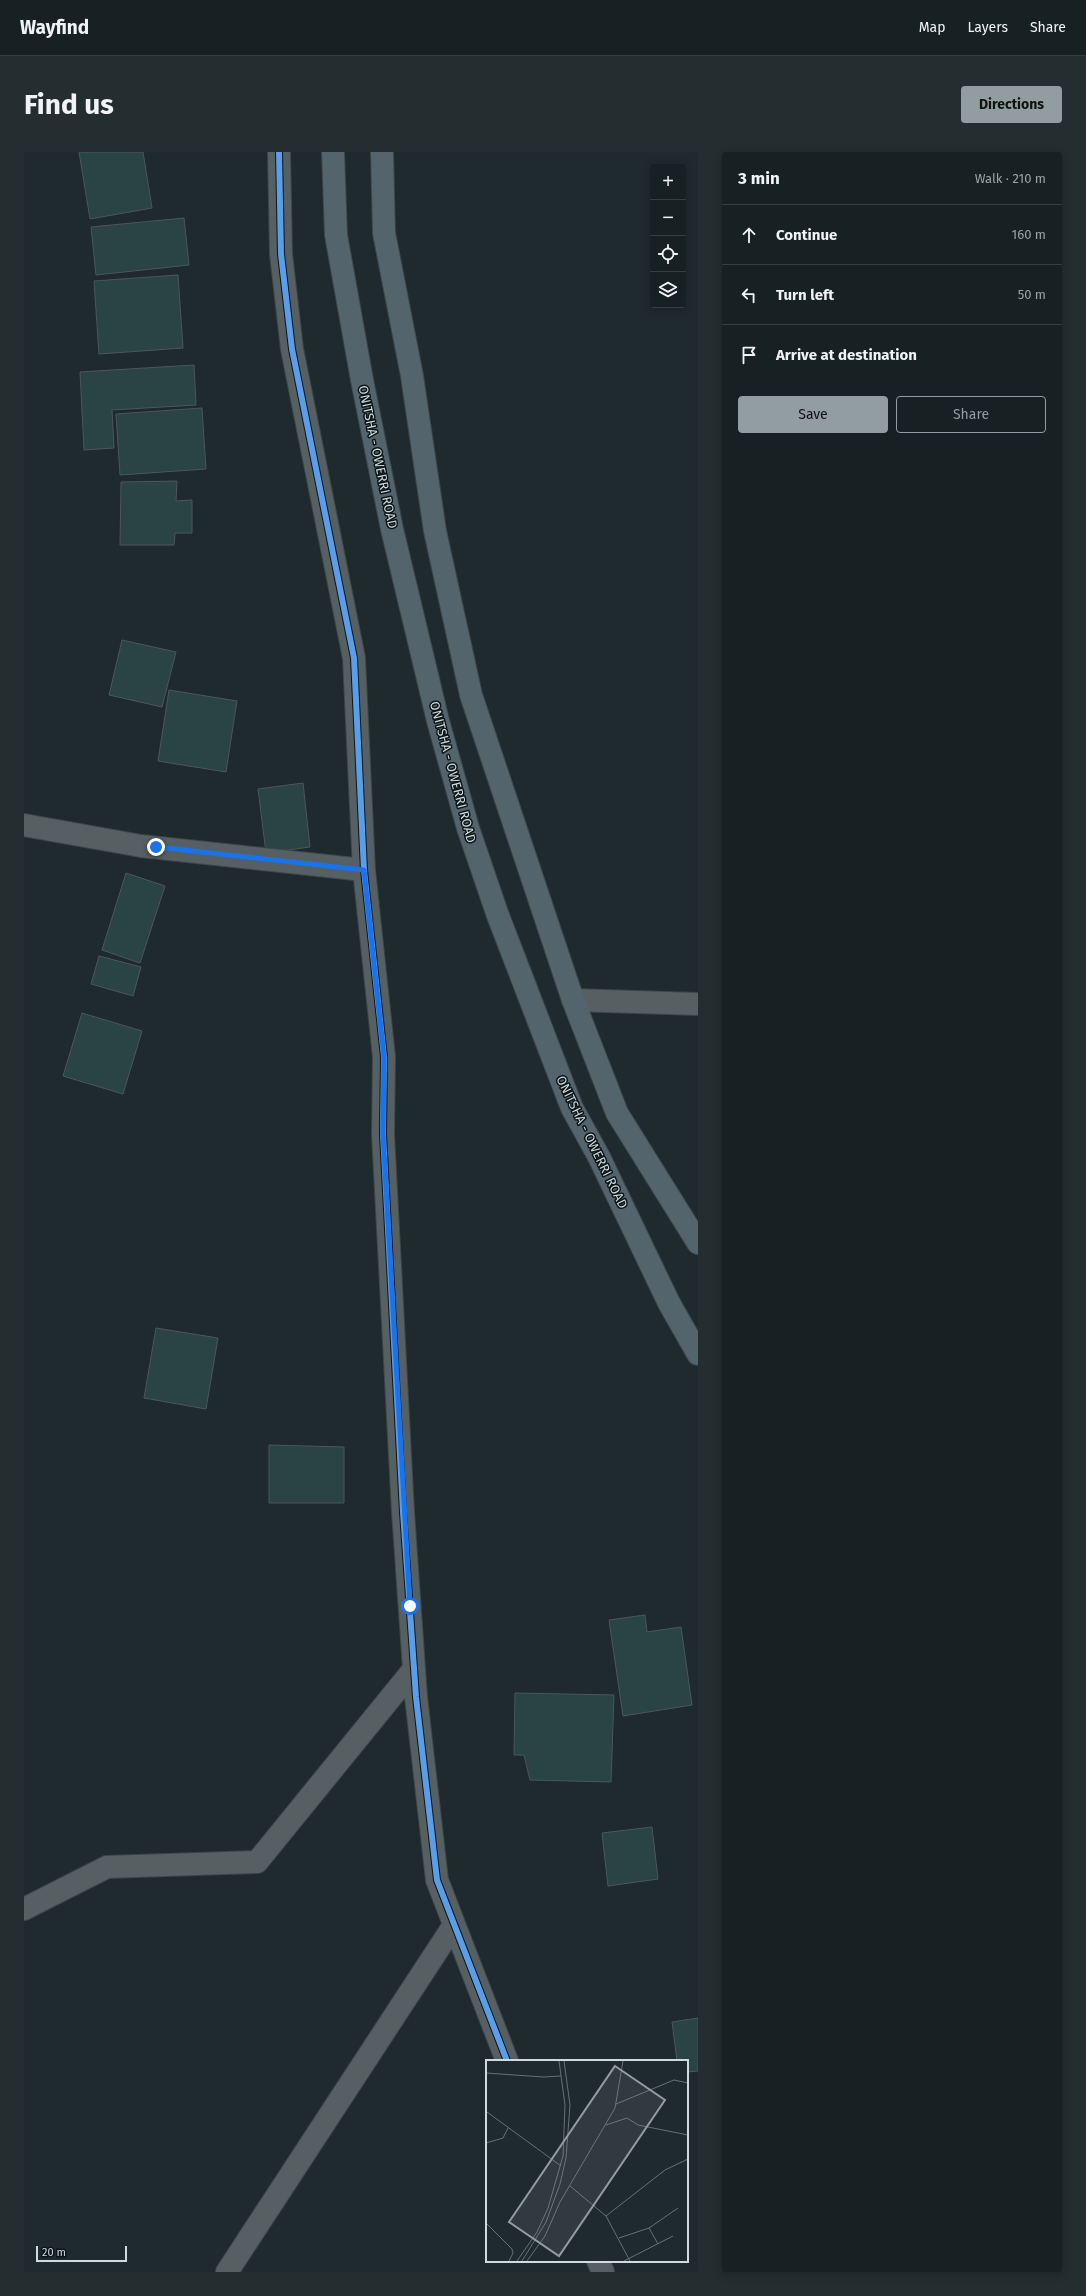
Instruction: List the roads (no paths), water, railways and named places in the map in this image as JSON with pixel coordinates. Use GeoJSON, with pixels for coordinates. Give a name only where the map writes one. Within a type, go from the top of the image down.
{"type":"FeatureCollection","features":[{"type":"Feature","properties":{"kind":"highway","name":"ONITSHA - OWERRI ROAD"},"geometry":{"type":"LineString","coordinates":[[333,152],[336,235],[362,380],[392,529],[438,721],[468,828],[500,920],[572,1108],[599,1158],[669,1304],[698,1354]]}},
{"type":"Feature","properties":{"kind":"highway"},"geometry":{"type":"LineString","coordinates":[[382,152],[384,233],[412,376],[435,531],[471,695],[573,1000],[617,1113],[698,1243]]}},
{"type":"Feature","properties":{"kind":"street"},"geometry":{"type":"LineString","coordinates":[[279,152],[281,254],[292,349],[354,658],[364,870],[384,1057],[383,1134],[402,1504],[414,1669],[437,1880],[507,2060]]}},
{"type":"Feature","properties":{"kind":"street"},"geometry":{"type":"LineString","coordinates":[[24,825],[142,846],[364,870]]}},
{"type":"Feature","properties":{"kind":"street"},"geometry":{"type":"LineString","coordinates":[[573,1000],[698,1004]]}},
{"type":"Feature","properties":{"kind":"street"},"geometry":{"type":"LineString","coordinates":[[24,1909],[107,1867],[257,1862],[414,1669]]}},
{"type":"Feature","properties":{"kind":"street"},"geometry":{"type":"LineString","coordinates":[[227,2272],[454,1925]]}},
{"type":"Feature","properties":{"kind":"street"},"geometry":{"type":"LineString","coordinates":[[598,2262],[603,2272]]}}]}
